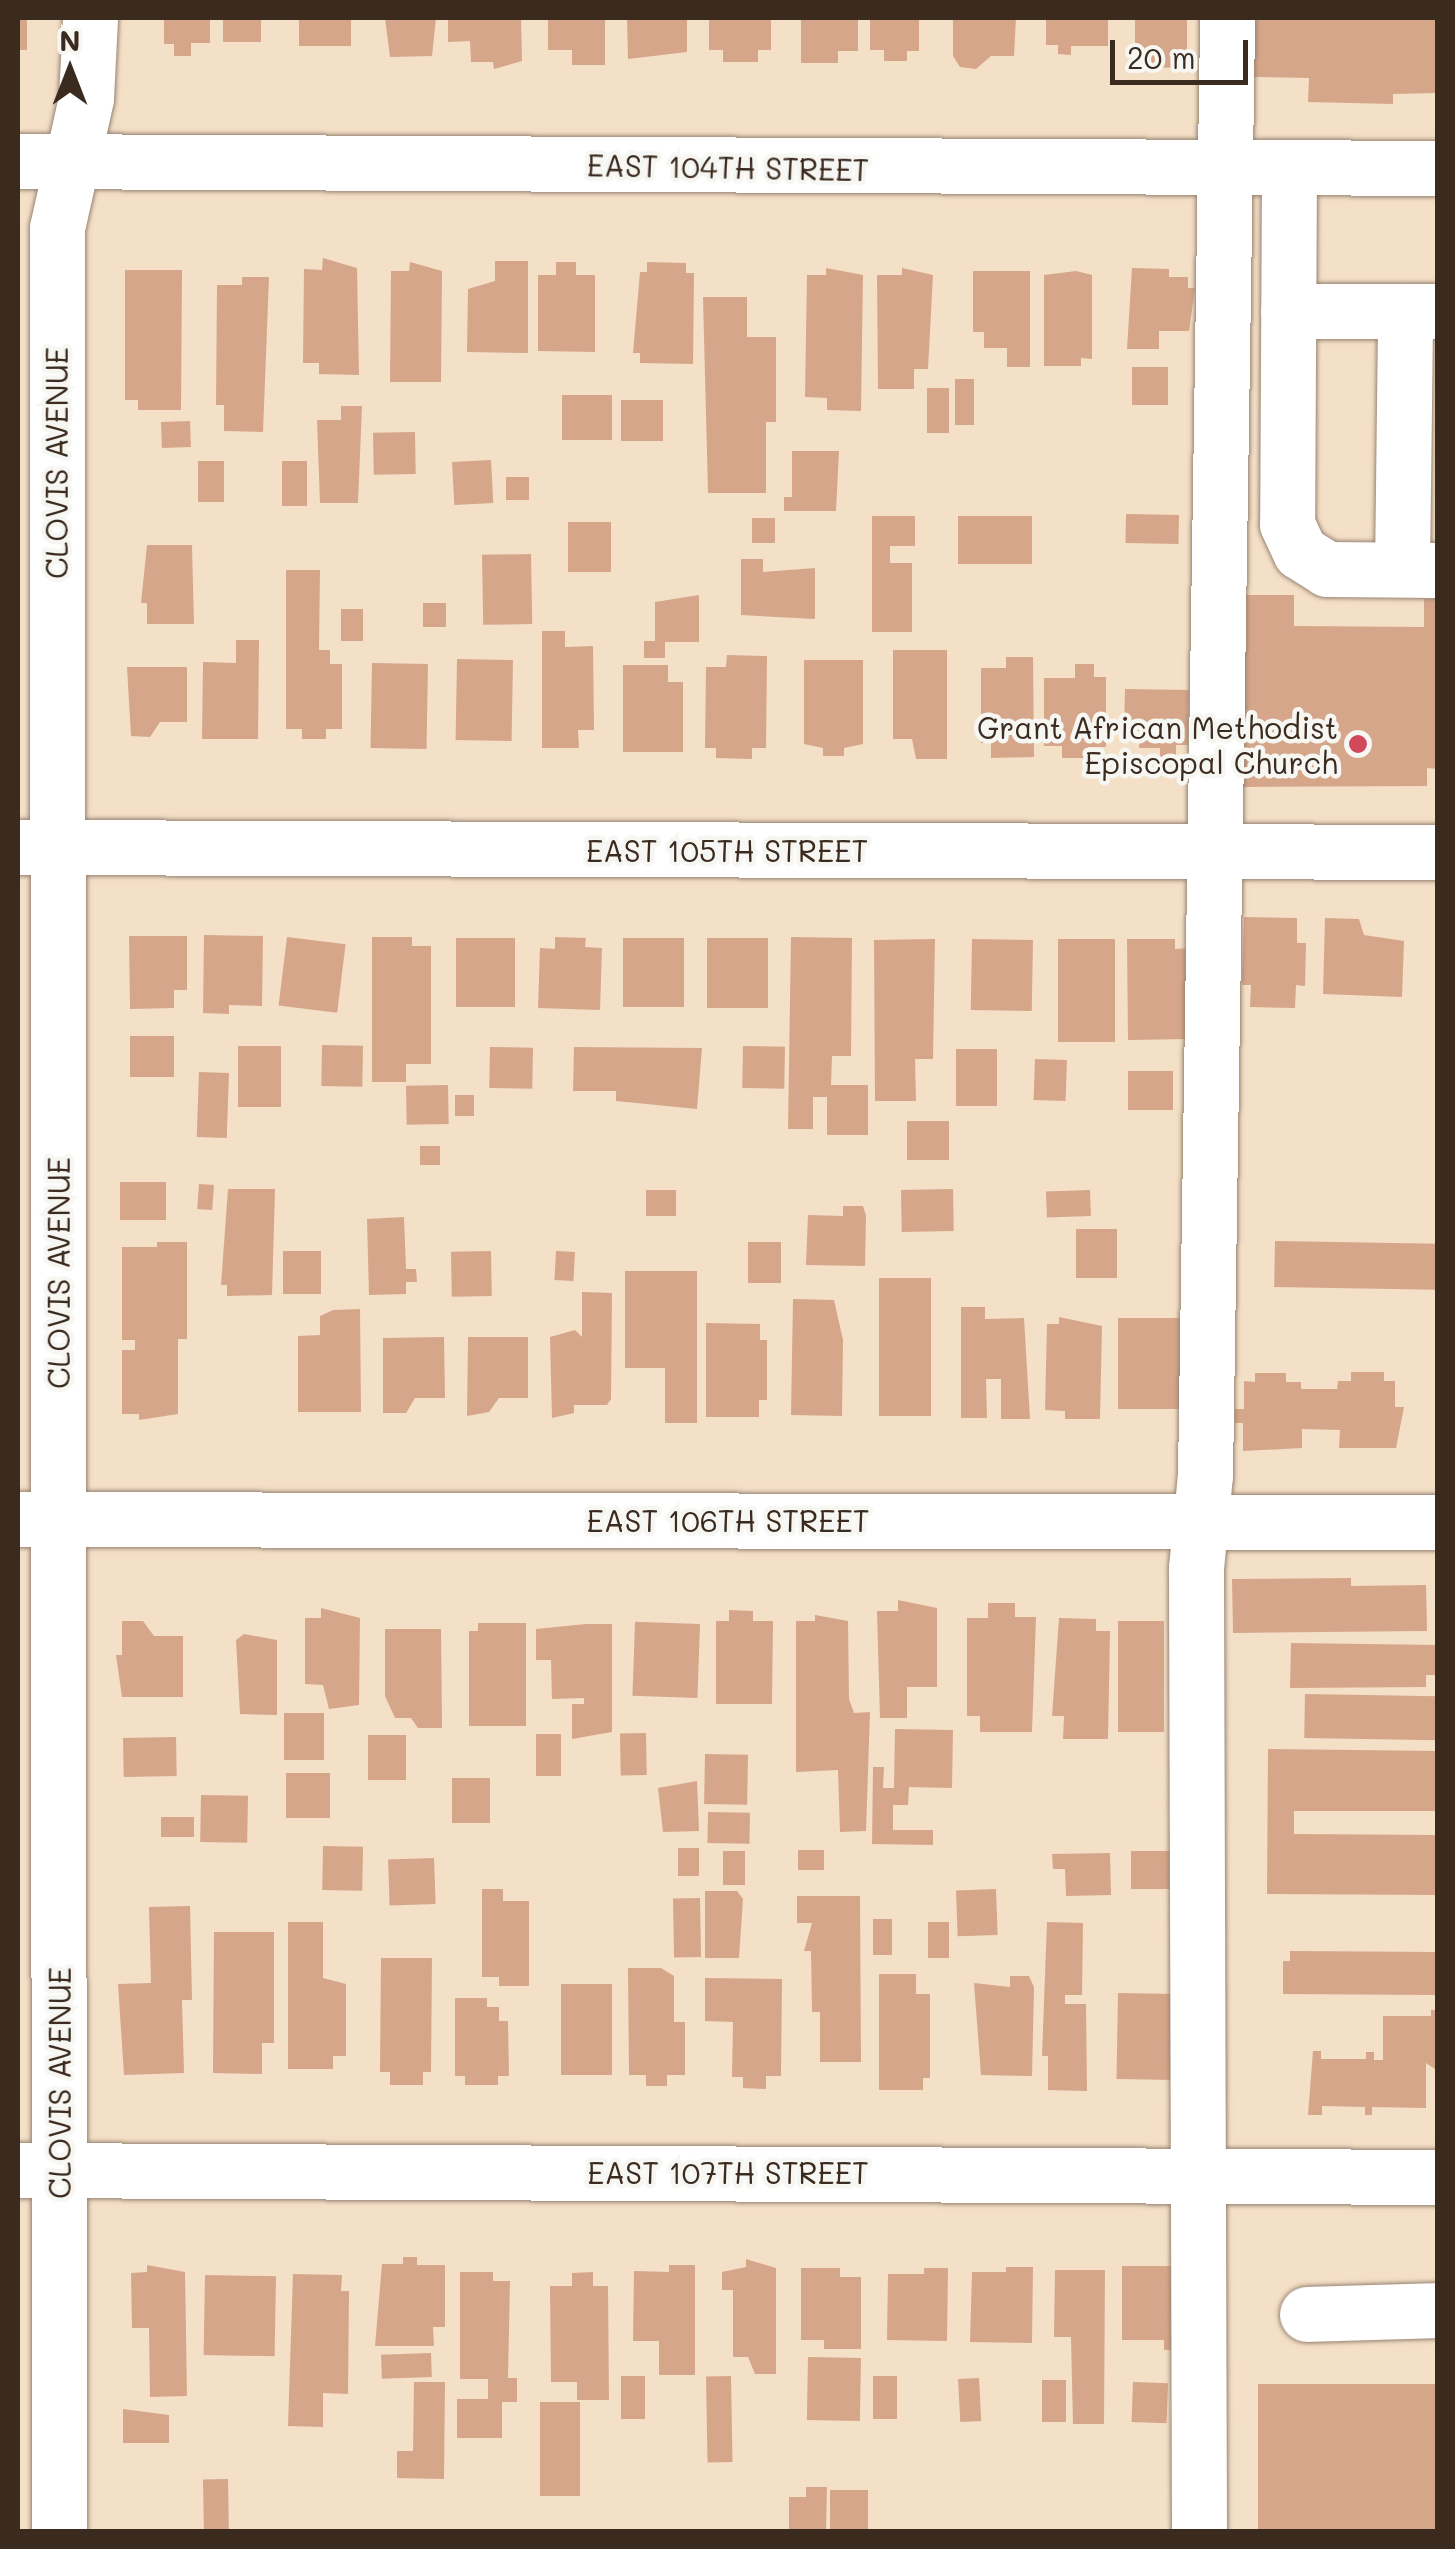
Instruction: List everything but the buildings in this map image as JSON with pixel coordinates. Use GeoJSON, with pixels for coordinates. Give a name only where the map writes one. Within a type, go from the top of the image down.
{"type":"FeatureCollection","features":[{"type":"Feature","properties":{"kind":"street","name":"CLOVIS AVENUE"},"geometry":{"type":"LineString","coordinates":[[59,2532],[38,2170],[36,847],[57,228],[43,161],[86,98],[90,18]]}},
{"type":"Feature","properties":{"kind":"street"},"geometry":{"type":"LineString","coordinates":[[1198,2532],[1196,1568],[1202,1521],[1227,18]]}},
{"type":"Feature","properties":{"kind":"street","name":"EAST 104TH STREET"},"geometry":{"type":"LineString","coordinates":[[43,161],[1224,171],[1438,168]]}},
{"type":"Feature","properties":{"kind":"street"},"geometry":{"type":"LineString","coordinates":[[1288,310],[1421,311],[1420,570],[1326,568],[1300,552],[1287,524],[1288,310],[1289,170]]}},
{"type":"Feature","properties":{"kind":"street","name":"EAST 105TH STREET"},"geometry":{"type":"LineString","coordinates":[[36,847],[1438,852]]}},
{"type":"Feature","properties":{"kind":"street","name":"EAST 106TH STREET"},"geometry":{"type":"LineString","coordinates":[[39,1520],[1438,1522]]}},
{"type":"Feature","properties":{"kind":"street","name":"EAST 107TH STREET"},"geometry":{"type":"LineString","coordinates":[[38,2170],[1438,2177]]}},
{"type":"Feature","properties":{"kind":"street"},"geometry":{"type":"LineString","coordinates":[[1308,2314],[1438,2310]]}},
{"type":"Feature","properties":{"kind":"place","name":"Grant African Methodist Episcopal Church"},"geometry":{"type":"Point","coordinates":[1358,744]}}]}
